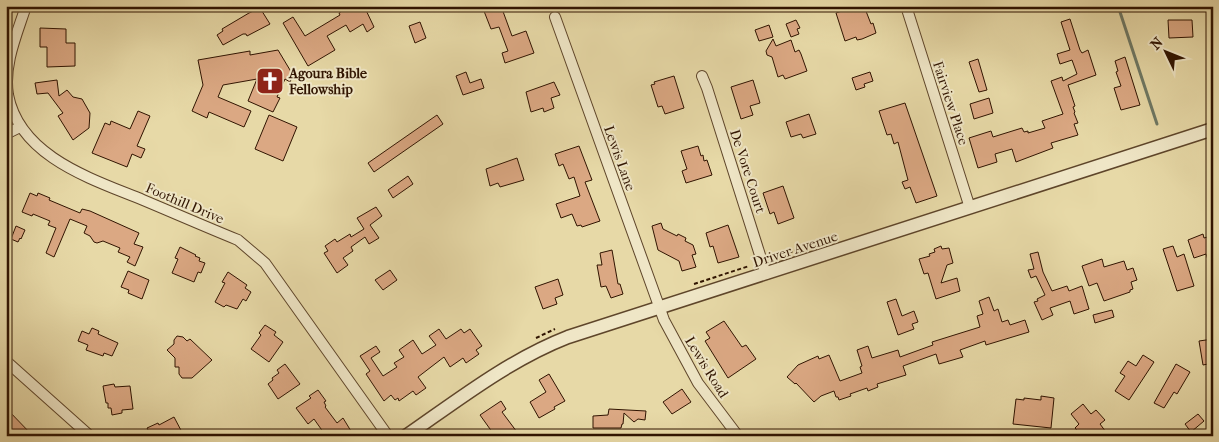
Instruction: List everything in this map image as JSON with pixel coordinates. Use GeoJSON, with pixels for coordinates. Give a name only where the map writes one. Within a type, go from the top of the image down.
{"type":"FeatureCollection","features":[{"type":"Feature","properties":{"kind":"street","name":"Foothill Drive"},"geometry":{"type":"LineString","coordinates":[[26,6],[8,57],[8,93],[13,112],[20,126],[30,138],[49,155],[84,176],[238,240],[252,250],[264,263],[388,436]]}},
{"type":"Feature","properties":{"kind":"street","name":"Fairview Place"},"geometry":{"type":"LineString","coordinates":[[906,6],[970,208]]}},
{"type":"Feature","properties":{"kind":"street","name":"Lewis Lane"},"geometry":{"type":"LineString","coordinates":[[555,17],[659,308]]}},
{"type":"Feature","properties":{"kind":"street","name":"De Vore Court"},"geometry":{"type":"LineString","coordinates":[[702,76],[766,274]]}},
{"type":"Feature","properties":{"kind":"street"},"geometry":{"type":"LineString","coordinates":[[6,134],[20,126]]}},
{"type":"Feature","properties":{"kind":"street","name":"Driver Avenue"},"geometry":{"type":"LineString","coordinates":[[406,436],[528,355],[568,337],[1213,129]]}},
{"type":"Feature","properties":{"kind":"street","name":"Lewis Road"},"geometry":{"type":"LineString","coordinates":[[659,308],[698,383],[738,436]]}},
{"type":"Feature","properties":{"kind":"street"},"geometry":{"type":"LineString","coordinates":[[6,361],[90,436]]}},
{"type":"Feature","properties":{"kind":"path"},"geometry":{"type":"LineString","coordinates":[[693,284],[748,266]]}},
{"type":"Feature","properties":{"kind":"building"},"geometry":{"type":"Polygon","coordinates":[[[350,6],[364,6],[374,27],[367,32],[363,24],[350,32],[346,25],[327,36],[335,50],[308,66],[283,23],[293,17],[305,36],[340,15],[339,13],[350,6]]]}},
{"type":"Feature","properties":{"kind":"building"},"geometry":{"type":"Polygon","coordinates":[[[482,6],[501,6],[512,36],[526,31],[534,53],[505,63],[502,53],[508,51],[499,27],[491,29],[482,6]]]}},
{"type":"Feature","properties":{"kind":"building"},"geometry":{"type":"Polygon","coordinates":[[[850,6],[864,6],[876,33],[862,39],[857,40],[856,37],[845,41],[836,13],[851,8],[850,6]]]}},
{"type":"Feature","properties":{"kind":"building"},"geometry":{"type":"Polygon","coordinates":[[[260,8],[270,24],[247,36],[243,34],[223,45],[217,35],[223,31],[222,29],[260,8]]]}},
{"type":"Feature","properties":{"kind":"building"},"geometry":{"type":"Polygon","coordinates":[[[1070,19],[1080,50],[1082,53],[1088,50],[1096,75],[1068,85],[1075,106],[1073,107],[1074,113],[1078,123],[1074,124],[1078,135],[1051,143],[1053,148],[1016,162],[1012,149],[995,154],[997,162],[978,168],[969,138],[991,131],[993,137],[1022,128],[1024,132],[1028,131],[1028,133],[1045,128],[1042,121],[1063,114],[1051,81],[1062,77],[1063,81],[1077,74],[1072,60],[1060,64],[1057,54],[1070,50],[1061,22],[1070,19]]]}},
{"type":"Feature","properties":{"kind":"building"},"geometry":{"type":"Polygon","coordinates":[[[796,20],[800,28],[797,29],[799,34],[791,37],[786,24],[796,20]]]}},
{"type":"Feature","properties":{"kind":"building"},"geometry":{"type":"Polygon","coordinates":[[[1168,20],[1192,20],[1193,37],[1169,38],[1168,20]]]}},
{"type":"Feature","properties":{"kind":"building"},"geometry":{"type":"Polygon","coordinates":[[[420,22],[426,38],[415,43],[409,26],[420,22]]]}},
{"type":"Feature","properties":{"kind":"building"},"geometry":{"type":"Polygon","coordinates":[[[769,25],[773,37],[759,41],[755,30],[769,25]]]}},
{"type":"Feature","properties":{"kind":"building"},"geometry":{"type":"Polygon","coordinates":[[[40,28],[66,29],[66,43],[75,43],[75,66],[47,67],[47,47],[40,47],[40,28]]]}},
{"type":"Feature","properties":{"kind":"building"},"geometry":{"type":"Polygon","coordinates":[[[773,39],[776,46],[791,40],[795,52],[799,50],[807,71],[785,79],[783,75],[778,77],[772,57],[767,55],[766,51],[773,39]]]}},
{"type":"Feature","properties":{"kind":"building"},"geometry":{"type":"Polygon","coordinates":[[[278,50],[293,75],[290,82],[285,79],[277,97],[280,98],[273,112],[248,101],[257,79],[223,85],[218,97],[251,111],[244,127],[209,112],[207,118],[192,111],[203,85],[198,60],[250,51],[250,55],[278,50]]]}},
{"type":"Feature","properties":{"kind":"building"},"geometry":{"type":"Polygon","coordinates":[[[1125,57],[1140,105],[1121,110],[1114,88],[1121,86],[1116,72],[1118,71],[1115,61],[1125,57]]]}},
{"type":"Feature","properties":{"kind":"building"},"geometry":{"type":"Polygon","coordinates":[[[978,59],[987,90],[979,92],[969,62],[978,59]]]}},
{"type":"Feature","properties":{"kind":"building"},"geometry":{"type":"Polygon","coordinates":[[[466,72],[470,83],[481,79],[484,88],[463,95],[456,76],[466,72]]]}},
{"type":"Feature","properties":{"kind":"building"},"geometry":{"type":"Polygon","coordinates":[[[870,72],[873,81],[864,84],[865,87],[856,90],[852,78],[870,72]]]}},
{"type":"Feature","properties":{"kind":"building"},"geometry":{"type":"Polygon","coordinates":[[[674,76],[684,108],[665,114],[662,106],[658,107],[651,85],[655,84],[654,82],[674,76]]]}},
{"type":"Feature","properties":{"kind":"building"},"geometry":{"type":"Polygon","coordinates":[[[57,80],[59,96],[67,90],[73,97],[82,99],[90,113],[89,128],[73,140],[58,116],[63,113],[48,93],[37,94],[35,83],[57,80]]]}},
{"type":"Feature","properties":{"kind":"building"},"geometry":{"type":"Polygon","coordinates":[[[753,80],[760,103],[750,106],[753,115],[741,119],[731,87],[753,80]]]}},
{"type":"Feature","properties":{"kind":"building"},"geometry":{"type":"Polygon","coordinates":[[[554,82],[560,95],[551,98],[554,108],[544,112],[543,108],[531,112],[526,92],[554,82]]]}},
{"type":"Feature","properties":{"kind":"building"},"geometry":{"type":"Polygon","coordinates":[[[989,98],[993,113],[974,119],[970,104],[989,98]]]}},
{"type":"Feature","properties":{"kind":"building"},"geometry":{"type":"Polygon","coordinates":[[[905,103],[937,196],[916,203],[910,187],[905,189],[902,182],[908,180],[898,142],[894,144],[891,134],[887,135],[879,111],[905,103]]]}},
{"type":"Feature","properties":{"kind":"building"},"geometry":{"type":"Polygon","coordinates":[[[138,111],[150,116],[137,146],[145,149],[141,158],[132,154],[127,167],[92,153],[105,123],[110,125],[111,121],[130,129],[138,111]]]}},
{"type":"Feature","properties":{"kind":"building"},"geometry":{"type":"Polygon","coordinates":[[[809,114],[816,134],[803,138],[801,134],[791,137],[786,122],[809,114]]]}},
{"type":"Feature","properties":{"kind":"building","name":"Agoura Bible Fellowship"},"geometry":{"type":"Polygon","coordinates":[[[269,115],[297,127],[283,161],[255,149],[269,115]]]}},
{"type":"Feature","properties":{"kind":"building"},"geometry":{"type":"Polygon","coordinates":[[[437,115],[443,124],[374,172],[368,163],[437,115]]]}},
{"type":"Feature","properties":{"kind":"building"},"geometry":{"type":"Polygon","coordinates":[[[579,146],[592,180],[585,182],[600,221],[582,227],[581,225],[577,226],[572,214],[561,218],[556,204],[580,196],[574,177],[569,179],[563,164],[559,166],[555,154],[579,146]]]}},
{"type":"Feature","properties":{"kind":"building"},"geometry":{"type":"Polygon","coordinates":[[[698,146],[704,161],[707,160],[712,175],[686,183],[682,171],[687,169],[681,151],[698,146]]]}},
{"type":"Feature","properties":{"kind":"building"},"geometry":{"type":"Polygon","coordinates":[[[517,158],[524,180],[500,187],[498,183],[490,186],[486,169],[517,158]]]}},
{"type":"Feature","properties":{"kind":"building"},"geometry":{"type":"Polygon","coordinates":[[[408,176],[413,184],[393,198],[388,190],[408,176]]]}},
{"type":"Feature","properties":{"kind":"building"},"geometry":{"type":"Polygon","coordinates":[[[783,186],[794,218],[778,224],[774,212],[770,214],[763,193],[783,186]]]}},
{"type":"Feature","properties":{"kind":"building"},"geometry":{"type":"Polygon","coordinates":[[[30,193],[37,196],[38,193],[50,198],[49,200],[80,213],[82,209],[90,211],[139,233],[134,244],[143,247],[135,266],[127,262],[130,257],[118,252],[120,248],[103,241],[94,242],[90,236],[84,233],[87,226],[70,219],[54,257],[46,253],[56,228],[48,225],[50,221],[22,212],[30,193]]]}},
{"type":"Feature","properties":{"kind":"building"},"geometry":{"type":"Polygon","coordinates":[[[376,207],[382,216],[370,225],[379,238],[369,244],[365,237],[351,247],[353,251],[343,258],[348,265],[337,273],[324,253],[328,251],[325,246],[335,239],[337,242],[350,234],[351,237],[364,229],[357,218],[376,207]]]}},
{"type":"Feature","properties":{"kind":"building"},"geometry":{"type":"Polygon","coordinates":[[[661,223],[663,229],[686,238],[685,241],[693,245],[696,254],[692,255],[696,267],[682,271],[679,261],[658,250],[652,226],[661,223]]]}},
{"type":"Feature","properties":{"kind":"building"},"geometry":{"type":"Polygon","coordinates":[[[728,225],[739,257],[718,263],[713,246],[710,247],[706,233],[728,225]]]}},
{"type":"Feature","properties":{"kind":"building"},"geometry":{"type":"Polygon","coordinates":[[[16,226],[25,230],[18,242],[11,239],[16,226]]]}},
{"type":"Feature","properties":{"kind":"building"},"geometry":{"type":"Polygon","coordinates":[[[1203,234],[1204,238],[1211,236],[1213,242],[1213,269],[1211,269],[1206,254],[1194,258],[1188,240],[1203,234]]]}},
{"type":"Feature","properties":{"kind":"building"},"geometry":{"type":"Polygon","coordinates":[[[941,246],[942,249],[949,248],[953,263],[947,265],[941,283],[957,278],[960,291],[936,299],[928,273],[924,274],[919,259],[930,256],[929,254],[935,252],[934,249],[941,246]]]}},
{"type":"Feature","properties":{"kind":"building"},"geometry":{"type":"Polygon","coordinates":[[[1173,246],[1177,257],[1184,254],[1194,286],[1177,291],[1163,249],[1173,246]]]}},
{"type":"Feature","properties":{"kind":"building"},"geometry":{"type":"Polygon","coordinates":[[[180,247],[196,255],[200,258],[199,261],[205,263],[201,273],[198,272],[194,282],[172,273],[178,259],[175,258],[180,247]]]}},
{"type":"Feature","properties":{"kind":"building"},"geometry":{"type":"Polygon","coordinates":[[[612,250],[618,284],[620,284],[623,294],[611,298],[606,286],[601,287],[597,265],[602,265],[600,253],[612,250]]]}},
{"type":"Feature","properties":{"kind":"building"},"geometry":{"type":"Polygon","coordinates":[[[1038,252],[1043,272],[1052,291],[1067,286],[1069,291],[1082,286],[1089,309],[1074,314],[1070,301],[1050,308],[1053,315],[1042,320],[1034,302],[1045,295],[1036,276],[1031,278],[1028,270],[1034,269],[1030,254],[1038,252]]]}},
{"type":"Feature","properties":{"kind":"building"},"geometry":{"type":"Polygon","coordinates":[[[1102,259],[1104,267],[1124,261],[1127,270],[1133,268],[1137,280],[1131,282],[1133,289],[1130,292],[1104,301],[1097,283],[1089,286],[1082,266],[1102,259]]]}},
{"type":"Feature","properties":{"kind":"building"},"geometry":{"type":"Polygon","coordinates":[[[390,270],[397,280],[383,290],[375,280],[390,270]]]}},
{"type":"Feature","properties":{"kind":"building"},"geometry":{"type":"Polygon","coordinates":[[[128,271],[149,280],[142,299],[128,293],[129,290],[121,287],[128,271]]]}},
{"type":"Feature","properties":{"kind":"building"},"geometry":{"type":"Polygon","coordinates":[[[228,272],[247,285],[245,288],[251,292],[246,301],[243,299],[237,309],[226,305],[224,307],[215,302],[225,283],[222,282],[228,272]]]}},
{"type":"Feature","properties":{"kind":"building"},"geometry":{"type":"Polygon","coordinates":[[[558,279],[563,295],[555,298],[557,304],[543,309],[535,287],[558,279]]]}},
{"type":"Feature","properties":{"kind":"building"},"geometry":{"type":"Polygon","coordinates":[[[989,297],[994,311],[998,309],[1002,322],[1008,320],[1010,325],[1025,320],[1029,332],[986,345],[985,341],[960,350],[963,357],[939,364],[936,354],[903,366],[906,375],[877,384],[878,387],[868,391],[867,388],[850,394],[851,396],[839,400],[834,391],[821,396],[814,402],[796,383],[787,377],[798,365],[818,356],[819,359],[829,355],[840,381],[862,373],[857,350],[868,346],[872,358],[898,350],[900,357],[933,345],[932,342],[980,327],[977,316],[983,314],[979,301],[989,297]]]}},
{"type":"Feature","properties":{"kind":"building"},"geometry":{"type":"Polygon","coordinates":[[[896,299],[902,316],[914,311],[918,322],[912,324],[914,329],[898,335],[887,302],[896,299]]]}},
{"type":"Feature","properties":{"kind":"building"},"geometry":{"type":"Polygon","coordinates":[[[1112,310],[1114,317],[1095,323],[1093,315],[1112,310]]]}},
{"type":"Feature","properties":{"kind":"building"},"geometry":{"type":"Polygon","coordinates":[[[724,321],[742,347],[746,345],[756,359],[728,378],[705,341],[710,338],[706,332],[724,321]]]}},
{"type":"Feature","properties":{"kind":"building"},"geometry":{"type":"Polygon","coordinates":[[[265,325],[276,332],[274,335],[283,342],[269,362],[251,349],[261,335],[259,333],[265,325]]]}},
{"type":"Feature","properties":{"kind":"building"},"geometry":{"type":"Polygon","coordinates":[[[92,328],[99,331],[98,334],[118,343],[112,356],[104,353],[103,356],[86,350],[88,345],[78,341],[82,331],[89,334],[92,328]]]}},
{"type":"Feature","properties":{"kind":"building"},"geometry":{"type":"Polygon","coordinates":[[[439,329],[446,339],[461,329],[464,333],[470,329],[482,346],[476,350],[479,354],[466,363],[463,358],[450,367],[444,357],[418,377],[426,388],[416,395],[413,391],[399,401],[398,398],[395,400],[391,395],[384,401],[366,374],[370,371],[360,356],[376,346],[380,352],[371,358],[383,376],[397,367],[394,363],[404,357],[399,350],[413,340],[422,354],[436,345],[429,336],[439,329]]]}},
{"type":"Feature","properties":{"kind":"building"},"geometry":{"type":"Polygon","coordinates":[[[177,336],[183,337],[187,341],[190,339],[212,360],[192,378],[182,378],[179,374],[179,367],[175,367],[175,358],[167,350],[174,344],[177,336]]]}},
{"type":"Feature","properties":{"kind":"building"},"geometry":{"type":"Polygon","coordinates":[[[1213,339],[1213,363],[1203,365],[1199,341],[1213,339]]]}},
{"type":"Feature","properties":{"kind":"building"},"geometry":{"type":"Polygon","coordinates":[[[1143,355],[1154,362],[1129,400],[1115,391],[1125,376],[1120,373],[1128,361],[1136,366],[1143,355]]]}},
{"type":"Feature","properties":{"kind":"building"},"geometry":{"type":"Polygon","coordinates":[[[285,364],[300,384],[278,399],[268,384],[279,373],[277,370],[285,364]]]}},
{"type":"Feature","properties":{"kind":"building"},"geometry":{"type":"Polygon","coordinates":[[[1176,364],[1190,372],[1177,394],[1174,392],[1164,408],[1154,403],[1176,364]]]}},
{"type":"Feature","properties":{"kind":"building"},"geometry":{"type":"Polygon","coordinates":[[[549,374],[565,401],[539,418],[530,402],[546,392],[539,380],[549,374]]]}},
{"type":"Feature","properties":{"kind":"building"},"geometry":{"type":"Polygon","coordinates":[[[114,384],[115,387],[130,386],[133,409],[122,410],[122,413],[112,415],[111,408],[108,408],[108,403],[106,403],[103,386],[114,384]]]}},
{"type":"Feature","properties":{"kind":"building"},"geometry":{"type":"Polygon","coordinates":[[[682,389],[691,402],[672,414],[663,402],[682,389]]]}},
{"type":"Feature","properties":{"kind":"building"},"geometry":{"type":"Polygon","coordinates":[[[318,390],[326,401],[324,402],[325,407],[337,423],[343,418],[354,436],[326,436],[314,419],[308,424],[296,408],[311,398],[309,396],[318,390]]]}},
{"type":"Feature","properties":{"kind":"building"},"geometry":{"type":"Polygon","coordinates":[[[1041,396],[1054,398],[1051,428],[1013,424],[1016,399],[1041,400],[1041,396]]]}},
{"type":"Feature","properties":{"kind":"building"},"geometry":{"type":"Polygon","coordinates":[[[501,401],[506,409],[502,412],[520,436],[495,436],[480,415],[501,401]]]}},
{"type":"Feature","properties":{"kind":"building"},"geometry":{"type":"Polygon","coordinates":[[[1083,404],[1091,414],[1096,410],[1105,420],[1100,424],[1106,432],[1101,436],[1093,436],[1090,432],[1087,436],[1082,436],[1075,428],[1079,424],[1071,414],[1083,404]]]}},
{"type":"Feature","properties":{"kind":"building"},"geometry":{"type":"Polygon","coordinates":[[[6,408],[33,436],[6,436],[6,408]]]}},
{"type":"Feature","properties":{"kind":"building"},"geometry":{"type":"Polygon","coordinates":[[[609,409],[646,411],[645,420],[638,419],[634,422],[624,413],[621,428],[593,428],[593,416],[608,415],[609,409]]]}},
{"type":"Feature","properties":{"kind":"building"},"geometry":{"type":"Polygon","coordinates":[[[1198,414],[1204,421],[1191,432],[1185,424],[1198,414]]]}},
{"type":"Feature","properties":{"kind":"building"},"geometry":{"type":"Polygon","coordinates":[[[174,417],[184,436],[151,436],[147,428],[158,423],[159,425],[174,417]]]}},
{"type":"Feature","properties":{"kind":"waterway"},"geometry":{"type":"LineString","coordinates":[[1118,6],[1157,124]]}},
{"type":"Feature","properties":{"kind":"place","name":"Agoura Bible Fellowship"},"geometry":{"type":"Point","coordinates":[270,81]}}]}
